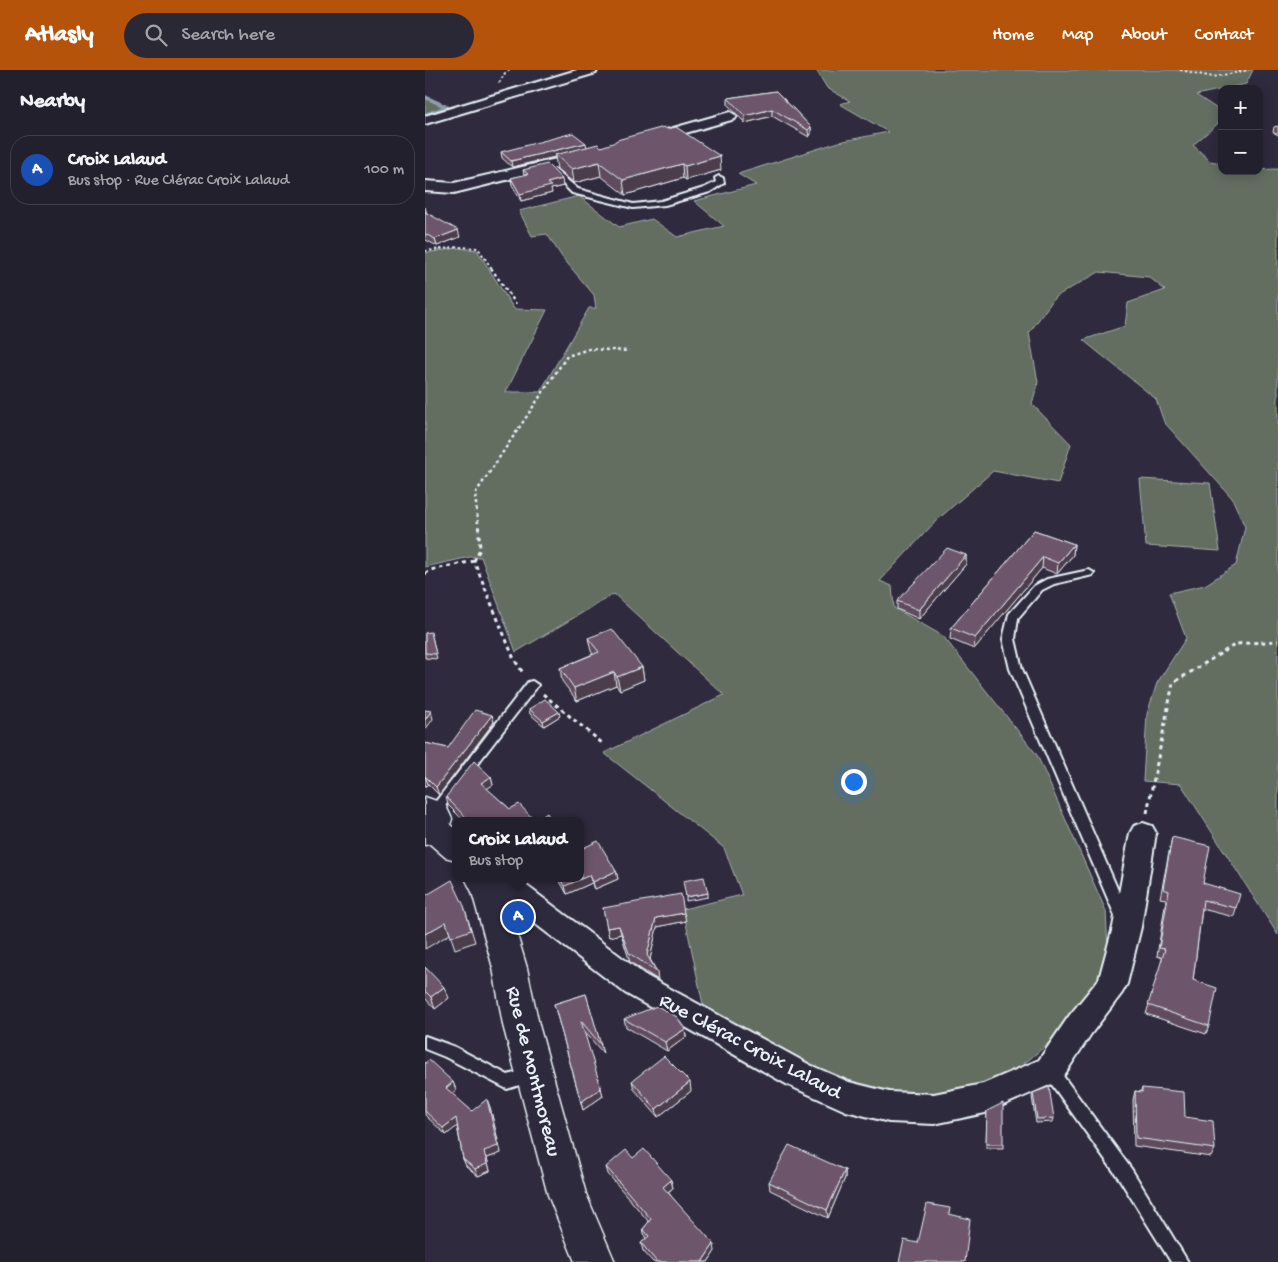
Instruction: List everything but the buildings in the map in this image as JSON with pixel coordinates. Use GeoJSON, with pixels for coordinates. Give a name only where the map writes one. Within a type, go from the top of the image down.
{"type":"FeatureCollection","features":[{"type":"Feature","properties":{"kind":"main road"},"geometry":{"type":"LineString","coordinates":[[429,821],[452,845]]}},
{"type":"Feature","properties":{"kind":"main road","name":"Rue de Montmoreau"},"geometry":{"type":"LineString","coordinates":[[485,884],[510,968],[521,1025],[567,1195],[595,1262]]}},
{"type":"Feature","properties":{"kind":"street"},"geometry":{"type":"LineString","coordinates":[[425,120],[591,70]]}},
{"type":"Feature","properties":{"kind":"street"},"geometry":{"type":"LineString","coordinates":[[637,143],[730,116]]}},
{"type":"Feature","properties":{"kind":"street"},"geometry":{"type":"LineString","coordinates":[[425,186],[454,188],[601,152]]}},
{"type":"Feature","properties":{"kind":"street"},"geometry":{"type":"LineString","coordinates":[[1049,1070],[1080,1025],[1112,984],[1127,927],[1143,833]]}},
{"type":"Feature","properties":{"kind":"street","name":"Rue Clérac Croix Lalaud"},"geometry":{"type":"LineString","coordinates":[[485,884],[513,891],[635,984],[799,1075],[846,1096],[889,1107],[934,1109],[985,1098],[1049,1070]]}},
{"type":"Feature","properties":{"kind":"lane"},"geometry":{"type":"LineString","coordinates":[[548,166],[575,191],[633,206],[662,203],[707,190],[720,183],[719,178]]}},
{"type":"Feature","properties":{"kind":"lane"},"geometry":{"type":"LineString","coordinates":[[1089,573],[1051,581],[1038,588],[1013,617],[1009,639],[1016,669],[1127,927]]}},
{"type":"Feature","properties":{"kind":"lane"},"geometry":{"type":"LineString","coordinates":[[429,821],[532,685]]}},
{"type":"Feature","properties":{"kind":"lane"},"geometry":{"type":"LineString","coordinates":[[425,1042],[450,1052],[507,1082],[534,1074]]}},
{"type":"Feature","properties":{"kind":"lane"},"geometry":{"type":"LineString","coordinates":[[1049,1070],[1126,1175],[1180,1262]]}},
{"type":"Feature","properties":{"kind":"path"},"geometry":{"type":"LineString","coordinates":[[1180,70],[1213,77],[1249,70]]}},
{"type":"Feature","properties":{"kind":"path"},"geometry":{"type":"LineString","coordinates":[[425,251],[460,247],[478,248],[516,304]]}},
{"type":"Feature","properties":{"kind":"path"},"geometry":{"type":"LineString","coordinates":[[602,743],[532,685],[514,659],[474,561],[480,549],[475,494],[567,356],[577,350],[587,349],[629,351]]}},
{"type":"Feature","properties":{"kind":"path"},"geometry":{"type":"LineString","coordinates":[[425,574],[431,570],[474,561]]}},
{"type":"Feature","properties":{"kind":"path"},"geometry":{"type":"LineString","coordinates":[[1143,833],[1173,683],[1236,644],[1278,641]]}},
{"type":"Feature","properties":{"kind":"green space"},"geometry":{"type":"Polygon","coordinates":[[[816,70],[1253,70],[1246,84],[1218,85],[1218,90],[1196,95],[1218,109],[1218,123],[1193,145],[1210,161],[1218,162],[1218,175],[1263,175],[1263,170],[1278,169],[1278,935],[1181,784],[1143,781],[1147,714],[1157,683],[1186,638],[1169,593],[1205,585],[1236,565],[1245,527],[1232,498],[1164,422],[1156,399],[1083,340],[1125,326],[1128,303],[1165,290],[1149,277],[1099,272],[1055,297],[1029,333],[1038,382],[1032,404],[1071,444],[1058,483],[993,471],[936,521],[880,581],[892,586],[894,608],[943,636],[1037,755],[1106,911],[1108,951],[1094,991],[1056,1037],[1019,1068],[960,1092],[895,1095],[838,1080],[705,1014],[683,909],[742,895],[724,848],[604,753],[724,695],[614,594],[516,652],[481,557],[470,557],[425,567],[425,253],[458,248],[477,250],[514,309],[547,310],[506,392],[540,392],[589,308],[596,308],[594,295],[562,257],[547,234],[532,236],[519,211],[579,196],[619,227],[652,219],[677,237],[724,226],[694,201],[756,185],[738,174],[839,142],[888,132],[840,104],[850,101],[827,88],[816,70]]]}},
{"type":"Feature","properties":{"kind":"green space"},"geometry":{"type":"Polygon","coordinates":[[[425,96],[450,108],[425,116],[425,96]]]}},
{"type":"Feature","properties":{"kind":"green space"},"geometry":{"type":"Polygon","coordinates":[[[1140,479],[1210,483],[1220,551],[1146,546],[1140,479]]]}},
{"type":"Feature","properties":{"kind":"waterway"},"geometry":{"type":"LineString","coordinates":[[425,97],[447,107],[425,115]]}},
{"type":"Feature","properties":{"kind":"place","name":"Croix Lalaud"},"geometry":{"type":"Point","coordinates":[518,917]}}]}
